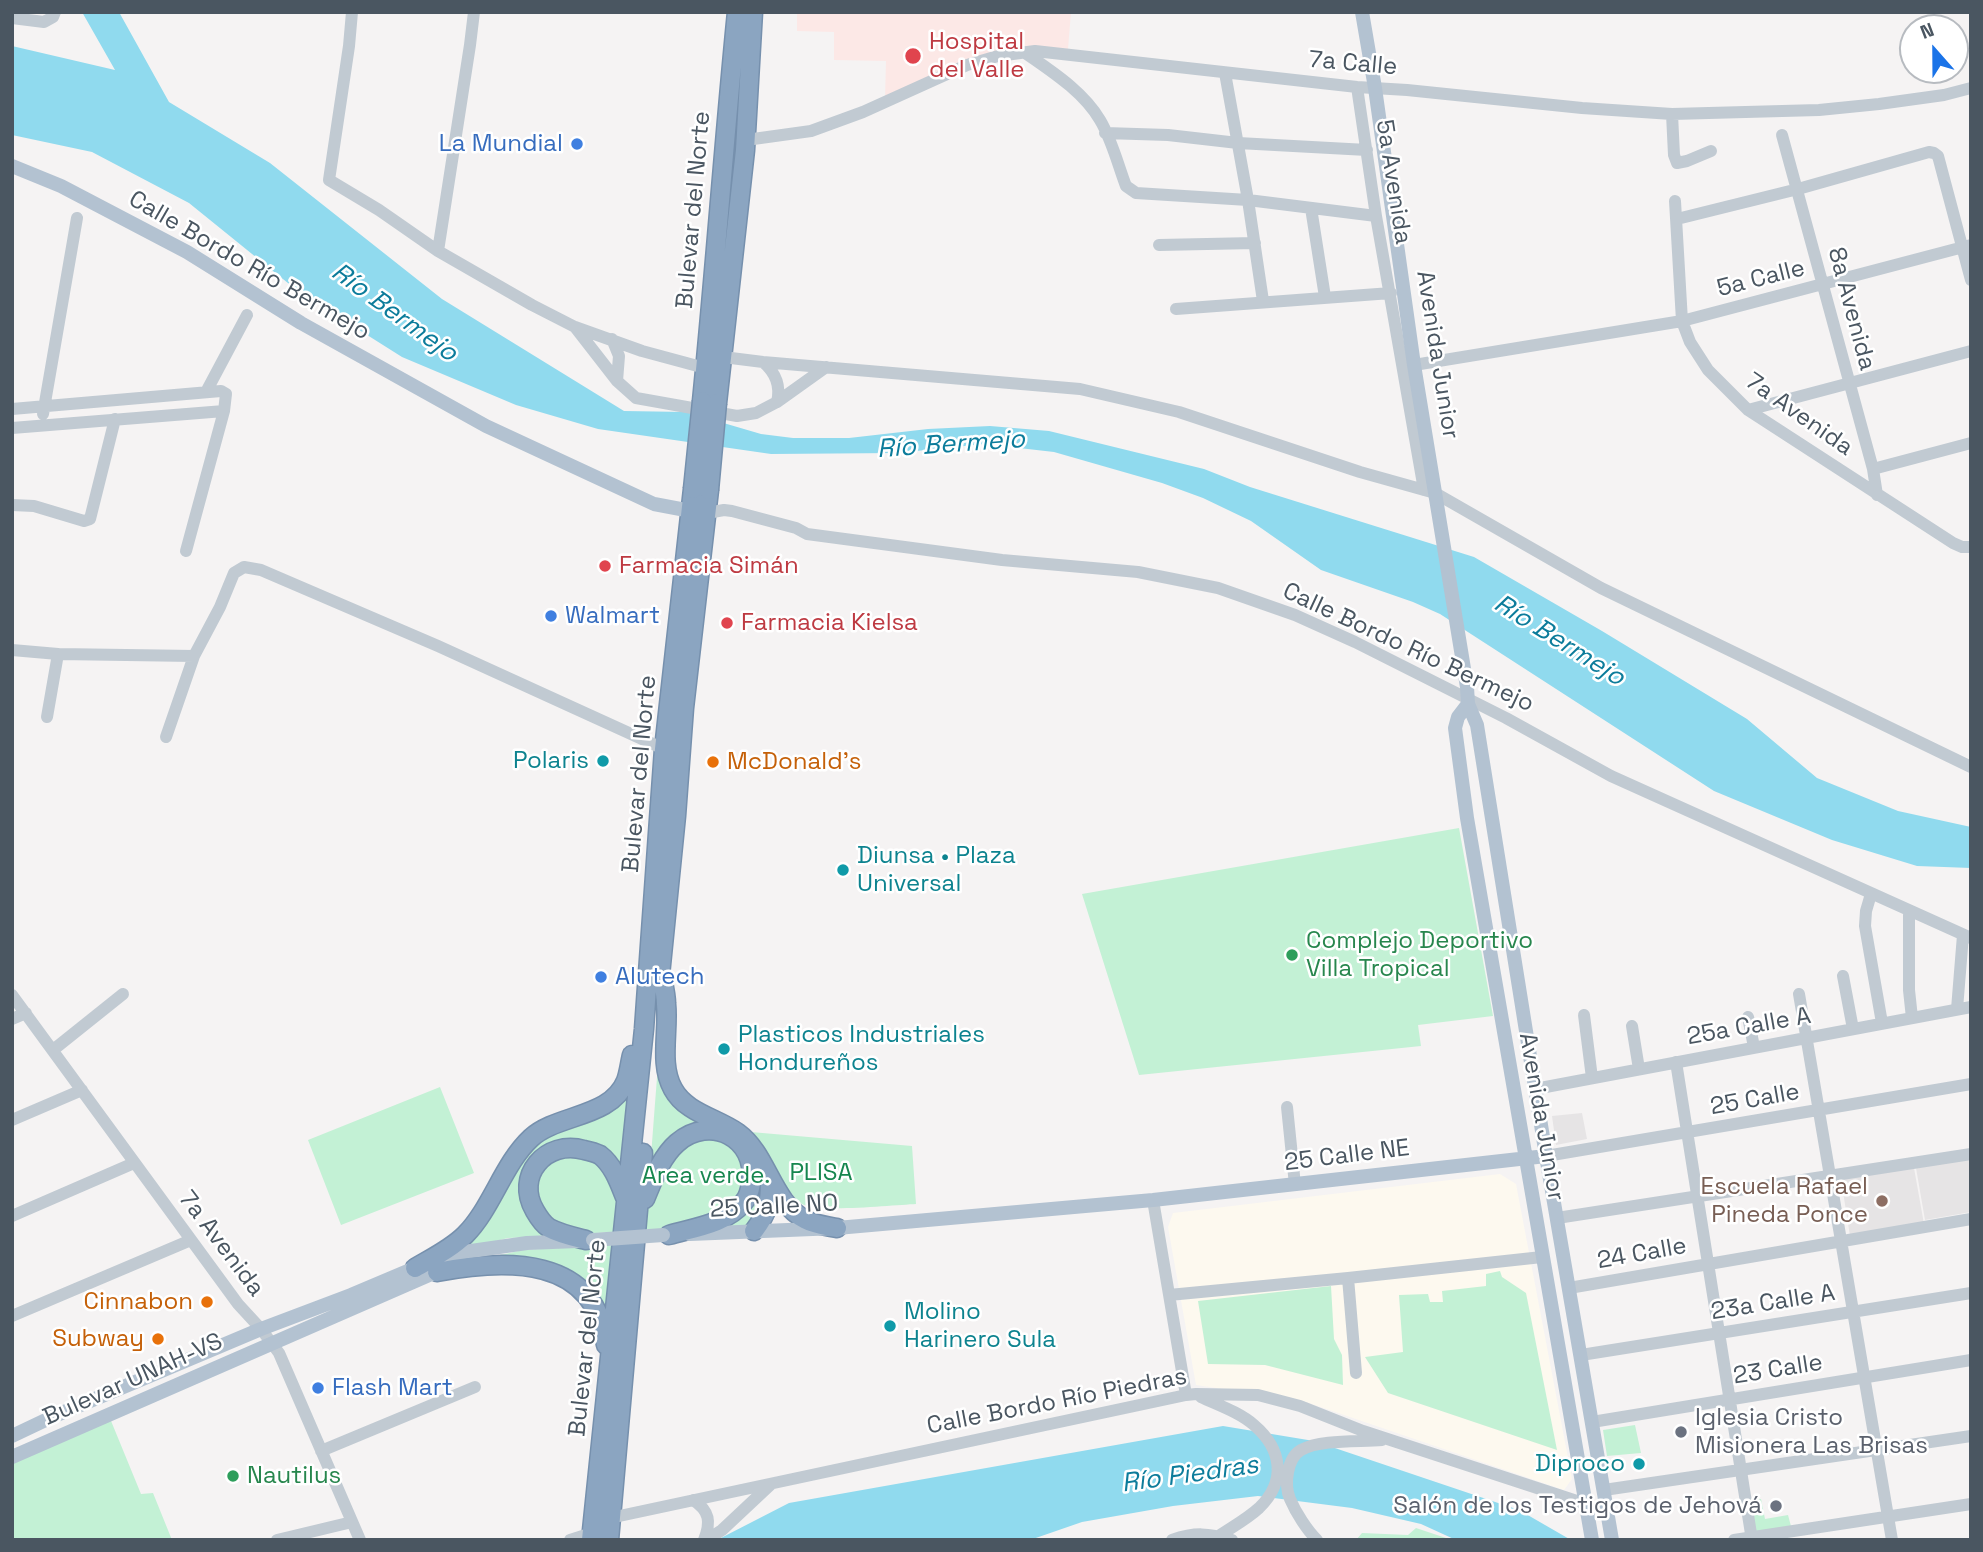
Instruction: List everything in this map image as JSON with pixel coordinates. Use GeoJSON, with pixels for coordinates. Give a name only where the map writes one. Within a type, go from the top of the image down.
{"type":"FeatureCollection","features":[{"type":"Feature","properties":{"kind":"highway","name":"Bulevar del Norte"},"geometry":{"type":"LineString","coordinates":[[710,402],[705,368],[737,12]]}},
{"type":"Feature","properties":{"kind":"highway","name":"Bulevar del Norte"},"geometry":{"type":"LineString","coordinates":[[609,1540],[677,807],[701,489],[710,402],[723,357],[746,140],[752,12]]}},
{"type":"Feature","properties":{"kind":"highway","name":"Bulevar del Norte"},"geometry":{"type":"LineString","coordinates":[[591,1538],[644,1030],[664,749],[699,512]]}},
{"type":"Feature","properties":{"kind":"highway"},"geometry":{"type":"LineString","coordinates":[[660,968],[667,1004],[666,1067],[672,1088],[681,1100],[697,1112],[740,1134],[758,1156],[770,1181],[794,1212],[808,1222],[837,1228]]}},
{"type":"Feature","properties":{"kind":"highway"},"geometry":{"type":"LineString","coordinates":[[415,1268],[444,1252],[464,1236],[533,1136],[560,1122],[596,1109],[614,1097],[625,1083],[633,1051],[644,1030]]}},
{"type":"Feature","properties":{"kind":"highway"},"geometry":{"type":"LineString","coordinates":[[638,1215],[656,1174],[675,1144],[687,1135],[708,1130],[726,1133],[740,1143],[753,1168],[744,1203],[729,1215],[709,1224],[666,1235]]}},
{"type":"Feature","properties":{"kind":"highway"},"geometry":{"type":"LineString","coordinates":[[589,1240],[547,1227],[531,1204],[527,1188],[530,1172],[541,1160],[566,1147],[599,1155],[616,1174],[626,1200]]}},
{"type":"Feature","properties":{"kind":"highway"},"geometry":{"type":"LineString","coordinates":[[754,1231],[771,1203],[770,1181]]}},
{"type":"Feature","properties":{"kind":"highway"},"geometry":{"type":"LineString","coordinates":[[437,1272],[472,1265],[510,1264],[532,1266],[572,1282],[593,1303],[600,1316],[609,1368]]}},
{"type":"Feature","properties":{"kind":"main road","name":"Avenida Junior"},"geometry":{"type":"LineString","coordinates":[[1362,12],[1414,365],[1429,491],[1437,509],[1468,696],[1477,725],[1546,1156],[1604,1490],[1615,1538]]}},
{"type":"Feature","properties":{"kind":"main road","name":"Calle Bordo Río Bermejo"},"geometry":{"type":"LineString","coordinates":[[12,166],[61,186],[187,252],[301,323],[486,426],[654,504],[699,512]]}},
{"type":"Feature","properties":{"kind":"main road","name":"Avenida Junior"},"geometry":{"type":"LineString","coordinates":[[1468,696],[1458,717],[1455,738],[1592,1540]]}},
{"type":"Feature","properties":{"kind":"main road","name":"25 Calle NE"},"geometry":{"type":"LineString","coordinates":[[1153,1200],[1546,1156]]}},
{"type":"Feature","properties":{"kind":"main road","name":"25 Calle NO"},"geometry":{"type":"LineString","coordinates":[[481,1251],[527,1243],[837,1228],[1153,1200]]}},
{"type":"Feature","properties":{"kind":"main road","name":"Bulevar UNAH-VS"},"geometry":{"type":"LineString","coordinates":[[12,1436],[261,1329],[415,1268],[464,1252],[481,1251]]}},
{"type":"Feature","properties":{"kind":"main road","name":"Bulevar UNAH-VS"},"geometry":{"type":"LineString","coordinates":[[12,1457],[481,1251]]}},
{"type":"Feature","properties":{"kind":"main road"},"geometry":{"type":"LineString","coordinates":[[12,1448],[23,1442],[29,1428]]}},
{"type":"Feature","properties":{"kind":"street"},"geometry":{"type":"LineString","coordinates":[[352,12],[329,180],[379,210],[438,251],[575,327],[642,351],[705,368]]}},
{"type":"Feature","properties":{"kind":"street"},"geometry":{"type":"LineString","coordinates":[[438,251],[474,12]]}},
{"type":"Feature","properties":{"kind":"street"},"geometry":{"type":"LineString","coordinates":[[12,18],[44,22],[54,15]]}},
{"type":"Feature","properties":{"kind":"street","name":"7a Calle"},"geometry":{"type":"LineString","coordinates":[[746,140],[811,131],[863,112],[967,65],[998,56],[1035,51],[1357,87],[1672,114],[1855,107],[1944,95],[1971,88]]}},
{"type":"Feature","properties":{"kind":"street"},"geometry":{"type":"LineString","coordinates":[[1024,52],[1058,76],[1088,103],[1101,122],[1129,190],[1136,193],[1248,200],[1376,216]]}},
{"type":"Feature","properties":{"kind":"street"},"geometry":{"type":"LineString","coordinates":[[1225,73],[1264,301]]}},
{"type":"Feature","properties":{"kind":"street","name":"5a Avenida"},"geometry":{"type":"LineString","coordinates":[[1357,87],[1376,216],[1429,491]]}},
{"type":"Feature","properties":{"kind":"street"},"geometry":{"type":"LineString","coordinates":[[1672,114],[1674,155],[1677,163],[1711,151]]}},
{"type":"Feature","properties":{"kind":"street"},"geometry":{"type":"LineString","coordinates":[[1105,133],[1367,150]]}},
{"type":"Feature","properties":{"kind":"street","name":"8a Avenida"},"geometry":{"type":"LineString","coordinates":[[1782,135],[1873,469],[1877,495]]}},
{"type":"Feature","properties":{"kind":"street"},"geometry":{"type":"LineString","coordinates":[[1677,219],[1929,152],[1934,153],[1966,246],[1971,280]]}},
{"type":"Feature","properties":{"kind":"street","name":"7a Avenida"},"geometry":{"type":"LineString","coordinates":[[1675,201],[1682,321],[1690,342],[1708,370],[1748,410],[1953,543],[1971,547]]}},
{"type":"Feature","properties":{"kind":"street"},"geometry":{"type":"LineString","coordinates":[[1311,208],[1325,297]]}},
{"type":"Feature","properties":{"kind":"street"},"geometry":{"type":"LineString","coordinates":[[43,425],[43,407],[77,218]]}},
{"type":"Feature","properties":{"kind":"street"},"geometry":{"type":"LineString","coordinates":[[1159,245],[1255,243]]}},
{"type":"Feature","properties":{"kind":"street","name":"5a Calle"},"geometry":{"type":"LineString","coordinates":[[1414,365],[1682,321],[1966,246]]}},
{"type":"Feature","properties":{"kind":"street"},"geometry":{"type":"LineString","coordinates":[[1176,309],[1391,293]]}},
{"type":"Feature","properties":{"kind":"street"},"geometry":{"type":"LineString","coordinates":[[206,392],[247,315]]}},
{"type":"Feature","properties":{"kind":"street"},"geometry":{"type":"LineString","coordinates":[[575,327],[617,381],[636,398],[737,416],[756,413],[777,402],[826,367]]}},
{"type":"Feature","properties":{"kind":"street"},"geometry":{"type":"LineString","coordinates":[[600,359],[600,350],[610,339]]}},
{"type":"Feature","properties":{"kind":"street"},"geometry":{"type":"LineString","coordinates":[[610,339],[618,350],[617,381]]}},
{"type":"Feature","properties":{"kind":"street"},"geometry":{"type":"LineString","coordinates":[[618,363],[629,354],[642,351]]}},
{"type":"Feature","properties":{"kind":"street"},"geometry":{"type":"LineString","coordinates":[[1748,410],[1971,351]]}},
{"type":"Feature","properties":{"kind":"street"},"geometry":{"type":"LineString","coordinates":[[723,357],[1080,389],[1179,412],[1360,472],[1429,491],[1601,588],[1971,768]]}},
{"type":"Feature","properties":{"kind":"street"},"geometry":{"type":"LineString","coordinates":[[764,362],[777,380],[777,402]]}},
{"type":"Feature","properties":{"kind":"street"},"geometry":{"type":"LineString","coordinates":[[12,409],[206,392],[221,391],[226,394],[224,411],[186,551]]}},
{"type":"Feature","properties":{"kind":"street"},"geometry":{"type":"LineString","coordinates":[[12,428],[224,411]]}},
{"type":"Feature","properties":{"kind":"street"},"geometry":{"type":"LineString","coordinates":[[12,505],[34,506],[87,521],[90,519],[115,419]]}},
{"type":"Feature","properties":{"kind":"street"},"geometry":{"type":"LineString","coordinates":[[1873,469],[1971,443]]}},
{"type":"Feature","properties":{"kind":"street","name":"Calle Bordo Río Bermejo"},"geometry":{"type":"LineString","coordinates":[[699,512],[732,511],[796,528],[807,534],[1002,561],[1138,572],[1218,588],[1295,615],[1355,642],[1468,696],[1611,776],[1967,937]]}},
{"type":"Feature","properties":{"kind":"street"},"geometry":{"type":"LineString","coordinates":[[166,737],[194,656],[220,607],[234,573],[244,567],[261,570],[438,646],[664,749]]}},
{"type":"Feature","properties":{"kind":"street"},"geometry":{"type":"LineString","coordinates":[[12,650],[194,656]]}},
{"type":"Feature","properties":{"kind":"street"},"geometry":{"type":"LineString","coordinates":[[47,717],[58,653]]}},
{"type":"Feature","properties":{"kind":"street"},"geometry":{"type":"LineString","coordinates":[[1871,894],[1865,926],[1882,1023]]}},
{"type":"Feature","properties":{"kind":"street"},"geometry":{"type":"LineString","coordinates":[[1909,911],[1909,990],[1912,1018]]}},
{"type":"Feature","properties":{"kind":"street"},"geometry":{"type":"LineString","coordinates":[[1957,1009],[1967,937]]}},
{"type":"Feature","properties":{"kind":"street"},"geometry":{"type":"LineString","coordinates":[[1843,976],[1853,1029]]}},
{"type":"Feature","properties":{"kind":"street"},"geometry":{"type":"LineString","coordinates":[[53,1050],[123,994]]}},
{"type":"Feature","properties":{"kind":"street","name":"7a Avenida"},"geometry":{"type":"LineString","coordinates":[[12,995],[238,1304],[272,1344],[284,1363],[360,1540]]}},
{"type":"Feature","properties":{"kind":"street"},"geometry":{"type":"LineString","coordinates":[[1799,995],[1892,1540]]}},
{"type":"Feature","properties":{"kind":"street","name":"25a Calle A"},"geometry":{"type":"LineString","coordinates":[[1535,1089],[1971,1007]]}},
{"type":"Feature","properties":{"kind":"street"},"geometry":{"type":"LineString","coordinates":[[12,1019],[26,1013]]}},
{"type":"Feature","properties":{"kind":"street"},"geometry":{"type":"LineString","coordinates":[[1584,1015],[1592,1078]]}},
{"type":"Feature","properties":{"kind":"street"},"geometry":{"type":"LineString","coordinates":[[1748,1017],[1754,1047]]}},
{"type":"Feature","properties":{"kind":"street"},"geometry":{"type":"LineString","coordinates":[[1632,1026],[1639,1069]]}},
{"type":"Feature","properties":{"kind":"street"},"geometry":{"type":"LineString","coordinates":[[1676,1062],[1752,1539]]}},
{"type":"Feature","properties":{"kind":"street","name":"25 Calle"},"geometry":{"type":"LineString","coordinates":[[1546,1156],[1971,1084]]}},
{"type":"Feature","properties":{"kind":"street"},"geometry":{"type":"LineString","coordinates":[[12,1120],[82,1090]]}},
{"type":"Feature","properties":{"kind":"street"},"geometry":{"type":"LineString","coordinates":[[1287,1107],[1295,1185]]}},
{"type":"Feature","properties":{"kind":"street"},"geometry":{"type":"LineString","coordinates":[[1557,1218],[1971,1154]]}},
{"type":"Feature","properties":{"kind":"street"},"geometry":{"type":"LineString","coordinates":[[12,1216],[134,1163]]}},
{"type":"Feature","properties":{"kind":"street"},"geometry":{"type":"LineString","coordinates":[[1153,1200],[1169,1295],[1191,1394],[1253,1424],[1269,1441],[1279,1465],[1275,1488],[1259,1508],[1228,1534],[1205,1537],[1191,1533],[1172,1540]]}},
{"type":"Feature","properties":{"kind":"street","name":"24 Calle"},"geometry":{"type":"LineString","coordinates":[[1569,1288],[1971,1219]]}},
{"type":"Feature","properties":{"kind":"street"},"geometry":{"type":"LineString","coordinates":[[12,1316],[191,1240]]}},
{"type":"Feature","properties":{"kind":"street"},"geometry":{"type":"LineString","coordinates":[[1169,1295],[1542,1256]]}},
{"type":"Feature","properties":{"kind":"street"},"geometry":{"type":"LineString","coordinates":[[1348,1278],[1356,1373]]}},
{"type":"Feature","properties":{"kind":"street","name":"23a Calle A"},"geometry":{"type":"LineString","coordinates":[[1581,1355],[1971,1293]]}},
{"type":"Feature","properties":{"kind":"street","name":"23 Calle"},"geometry":{"type":"LineString","coordinates":[[1592,1422],[1971,1360]]}},
{"type":"Feature","properties":{"kind":"street"},"geometry":{"type":"LineString","coordinates":[[321,1451],[475,1387]]}},
{"type":"Feature","properties":{"kind":"street","name":"Calle Bordo Río Piedras"},"geometry":{"type":"LineString","coordinates":[[610,1518],[1191,1394],[1258,1395],[1300,1406],[1389,1439],[1586,1504]]}},
{"type":"Feature","properties":{"kind":"street"},"geometry":{"type":"LineString","coordinates":[[1604,1490],[1971,1436]]}},
{"type":"Feature","properties":{"kind":"street"},"geometry":{"type":"LineString","coordinates":[[1317,1540],[1289,1498],[1289,1465],[1294,1456],[1302,1450],[1329,1444],[1389,1439]]}},
{"type":"Feature","properties":{"kind":"street"},"geometry":{"type":"LineString","coordinates":[[706,1540],[722,1531],[771,1483]]}},
{"type":"Feature","properties":{"kind":"street"},"geometry":{"type":"LineString","coordinates":[[693,1500],[706,1511],[709,1526],[706,1540]]}},
{"type":"Feature","properties":{"kind":"street"},"geometry":{"type":"LineString","coordinates":[[1734,1540],[1971,1504]]}},
{"type":"Feature","properties":{"kind":"street"},"geometry":{"type":"LineString","coordinates":[[277,1540],[352,1522]]}},
{"type":"Feature","properties":{"kind":"street"},"geometry":{"type":"LineString","coordinates":[[570,1540],[591,1538]]}},
{"type":"Feature","properties":{"kind":"shaded area","name":"Hospital del Valle"},"geometry":{"type":"Polygon","coordinates":[[[797,12],[1071,12],[1068,49],[1042,47],[885,98],[886,61],[834,60],[834,32],[797,31],[797,12]]]}},
{"type":"Feature","properties":{"kind":"shaded area"},"geometry":{"type":"Polygon","coordinates":[[[1582,1113],[1587,1139],[1556,1145],[1552,1116],[1582,1113]]]}},
{"type":"Feature","properties":{"kind":"shaded area"},"geometry":{"type":"Polygon","coordinates":[[[1971,1159],[1971,1212],[1925,1220],[1916,1168],[1971,1159]]]}},
{"type":"Feature","properties":{"kind":"shaded area","name":"Escuela Rafael Pineda Ponce"},"geometry":{"type":"Polygon","coordinates":[[[1914,1168],[1924,1224],[1850,1236],[1841,1179],[1914,1168]]]}},
{"type":"Feature","properties":{"kind":"shaded area"},"geometry":{"type":"Polygon","coordinates":[[[1500,1174],[1516,1184],[1572,1479],[1564,1490],[1303,1401],[1196,1385],[1168,1227],[1173,1213],[1500,1174]]]}},
{"type":"Feature","properties":{"kind":"green space","name":"Complejo Deportivo Villa Tropical"},"geometry":{"type":"Polygon","coordinates":[[[1459,828],[1493,1016],[1418,1025],[1421,1046],[1139,1075],[1082,894],[1459,828]]]}},
{"type":"Feature","properties":{"kind":"green space"},"geometry":{"type":"Polygon","coordinates":[[[662,1012],[663,1069],[706,1126],[649,1182],[662,1012]]]}},
{"type":"Feature","properties":{"kind":"green space"},"geometry":{"type":"Polygon","coordinates":[[[634,1063],[622,1177],[583,1145],[527,1171],[556,1236],[508,1238],[459,1246],[539,1137],[599,1112],[634,1063]]]}},
{"type":"Feature","properties":{"kind":"green space"},"geometry":{"type":"Polygon","coordinates":[[[440,1087],[474,1173],[341,1225],[308,1140],[440,1087]]]}},
{"type":"Feature","properties":{"kind":"green space","name":"PLISA"},"geometry":{"type":"Polygon","coordinates":[[[751,1132],[912,1146],[916,1204],[823,1208],[802,1204],[783,1182],[751,1132]]]}},
{"type":"Feature","properties":{"kind":"green space","name":"Area verde."},"geometry":{"type":"Polygon","coordinates":[[[723,1136],[744,1155],[746,1188],[725,1212],[677,1229],[645,1229],[654,1191],[688,1139],[723,1136]]]}},
{"type":"Feature","properties":{"kind":"green space"},"geometry":{"type":"Polygon","coordinates":[[[564,1152],[596,1159],[620,1196],[616,1232],[577,1234],[561,1229],[541,1213],[534,1174],[564,1152]]]}},
{"type":"Feature","properties":{"kind":"green space"},"geometry":{"type":"Polygon","coordinates":[[[757,1170],[767,1182],[753,1226],[710,1227],[731,1218],[757,1170]]]}},
{"type":"Feature","properties":{"kind":"green space"},"geometry":{"type":"Polygon","coordinates":[[[614,1245],[606,1321],[580,1281],[478,1260],[523,1250],[614,1245]]]}},
{"type":"Feature","properties":{"kind":"green space"},"geometry":{"type":"Polygon","coordinates":[[[1500,1271],[1502,1277],[1526,1293],[1557,1450],[1388,1393],[1365,1357],[1403,1352],[1399,1295],[1428,1294],[1430,1302],[1443,1302],[1442,1291],[1486,1286],[1486,1274],[1500,1271]]]}},
{"type":"Feature","properties":{"kind":"green space"},"geometry":{"type":"Polygon","coordinates":[[[1331,1286],[1334,1339],[1342,1355],[1343,1385],[1265,1365],[1208,1364],[1198,1301],[1331,1286]]]}},
{"type":"Feature","properties":{"kind":"green space"},"geometry":{"type":"Polygon","coordinates":[[[109,1416],[141,1494],[153,1493],[172,1540],[12,1540],[12,1458],[109,1416]]]}},
{"type":"Feature","properties":{"kind":"green space"},"geometry":{"type":"Polygon","coordinates":[[[1635,1425],[1641,1453],[1607,1456],[1603,1430],[1635,1425]]]}},
{"type":"Feature","properties":{"kind":"green space"},"geometry":{"type":"Polygon","coordinates":[[[1761,1499],[1765,1519],[1788,1515],[1792,1530],[1756,1535],[1751,1501],[1761,1499]]]}},
{"type":"Feature","properties":{"kind":"green space"},"geometry":{"type":"Polygon","coordinates":[[[1416,1528],[1452,1540],[1356,1540],[1362,1533],[1408,1535],[1416,1528]]]}},
{"type":"Feature","properties":{"kind":"water","name":"Río Bermejo"},"geometry":{"type":"Polygon","coordinates":[[[82,12],[119,12],[169,102],[270,163],[442,299],[624,411],[686,412],[761,434],[793,438],[849,438],[928,429],[990,426],[1049,431],[1204,469],[1250,487],[1474,557],[1747,719],[1817,778],[1898,811],[1971,827],[1971,868],[1917,866],[1832,840],[1714,791],[1440,614],[1321,570],[1251,521],[1203,498],[1162,483],[1054,452],[984,444],[897,453],[771,454],[598,429],[516,405],[402,357],[299,292],[189,203],[92,152],[12,135],[12,46],[115,70],[82,12]]]}},
{"type":"Feature","properties":{"kind":"water","name":"Río Piedras"},"geometry":{"type":"Polygon","coordinates":[[[1223,1426],[1314,1441],[1519,1510],[1571,1540],[1456,1540],[1421,1524],[1352,1508],[1258,1496],[1173,1506],[1082,1522],[1030,1540],[717,1540],[789,1503],[1223,1426]]]}},
{"type":"Feature","properties":{"kind":"place","name":"Hospital del Valle"},"geometry":{"type":"Point","coordinates":[913,56]}},
{"type":"Feature","properties":{"kind":"place","name":"La Mundial"},"geometry":{"type":"Point","coordinates":[577,144]}},
{"type":"Feature","properties":{"kind":"place","name":"Farmacia Simán"},"geometry":{"type":"Point","coordinates":[605,566]}},
{"type":"Feature","properties":{"kind":"place","name":"Walmart"},"geometry":{"type":"Point","coordinates":[551,616]}},
{"type":"Feature","properties":{"kind":"place","name":"Farmacia Kielsa"},"geometry":{"type":"Point","coordinates":[727,623]}},
{"type":"Feature","properties":{"kind":"place","name":"Polaris"},"geometry":{"type":"Point","coordinates":[603,761]}},
{"type":"Feature","properties":{"kind":"place","name":"McDonald's"},"geometry":{"type":"Point","coordinates":[713,762]}},
{"type":"Feature","properties":{"kind":"place","name":"Diunsa • Plaza Universal"},"geometry":{"type":"Point","coordinates":[843,870]}},
{"type":"Feature","properties":{"kind":"place","name":"Complejo Deportivo Villa Tropical"},"geometry":{"type":"Point","coordinates":[1292,955]}},
{"type":"Feature","properties":{"kind":"place","name":"Alutech"},"geometry":{"type":"Point","coordinates":[601,977]}},
{"type":"Feature","properties":{"kind":"place","name":"Plasticos Industriales Hondureños"},"geometry":{"type":"Point","coordinates":[724,1049]}},
{"type":"Feature","properties":{"kind":"place","name":"Escuela Rafael Pineda Ponce"},"geometry":{"type":"Point","coordinates":[1882,1201]}},
{"type":"Feature","properties":{"kind":"place","name":"Cinnabon"},"geometry":{"type":"Point","coordinates":[207,1302]}},
{"type":"Feature","properties":{"kind":"place","name":"Molino Harinero Sula"},"geometry":{"type":"Point","coordinates":[890,1326]}},
{"type":"Feature","properties":{"kind":"place","name":"Subway"},"geometry":{"type":"Point","coordinates":[158,1339]}},
{"type":"Feature","properties":{"kind":"place","name":"Flash Mart"},"geometry":{"type":"Point","coordinates":[318,1388]}},
{"type":"Feature","properties":{"kind":"place","name":"Iglesia Cristo Misionera Las Brisas"},"geometry":{"type":"Point","coordinates":[1681,1432]}},
{"type":"Feature","properties":{"kind":"place","name":"Diproco"},"geometry":{"type":"Point","coordinates":[1639,1464]}},
{"type":"Feature","properties":{"kind":"place","name":"Nautilus"},"geometry":{"type":"Point","coordinates":[233,1476]}},
{"type":"Feature","properties":{"kind":"place","name":"Salón de los Testigos de Jehová"},"geometry":{"type":"Point","coordinates":[1776,1506]}}]}
